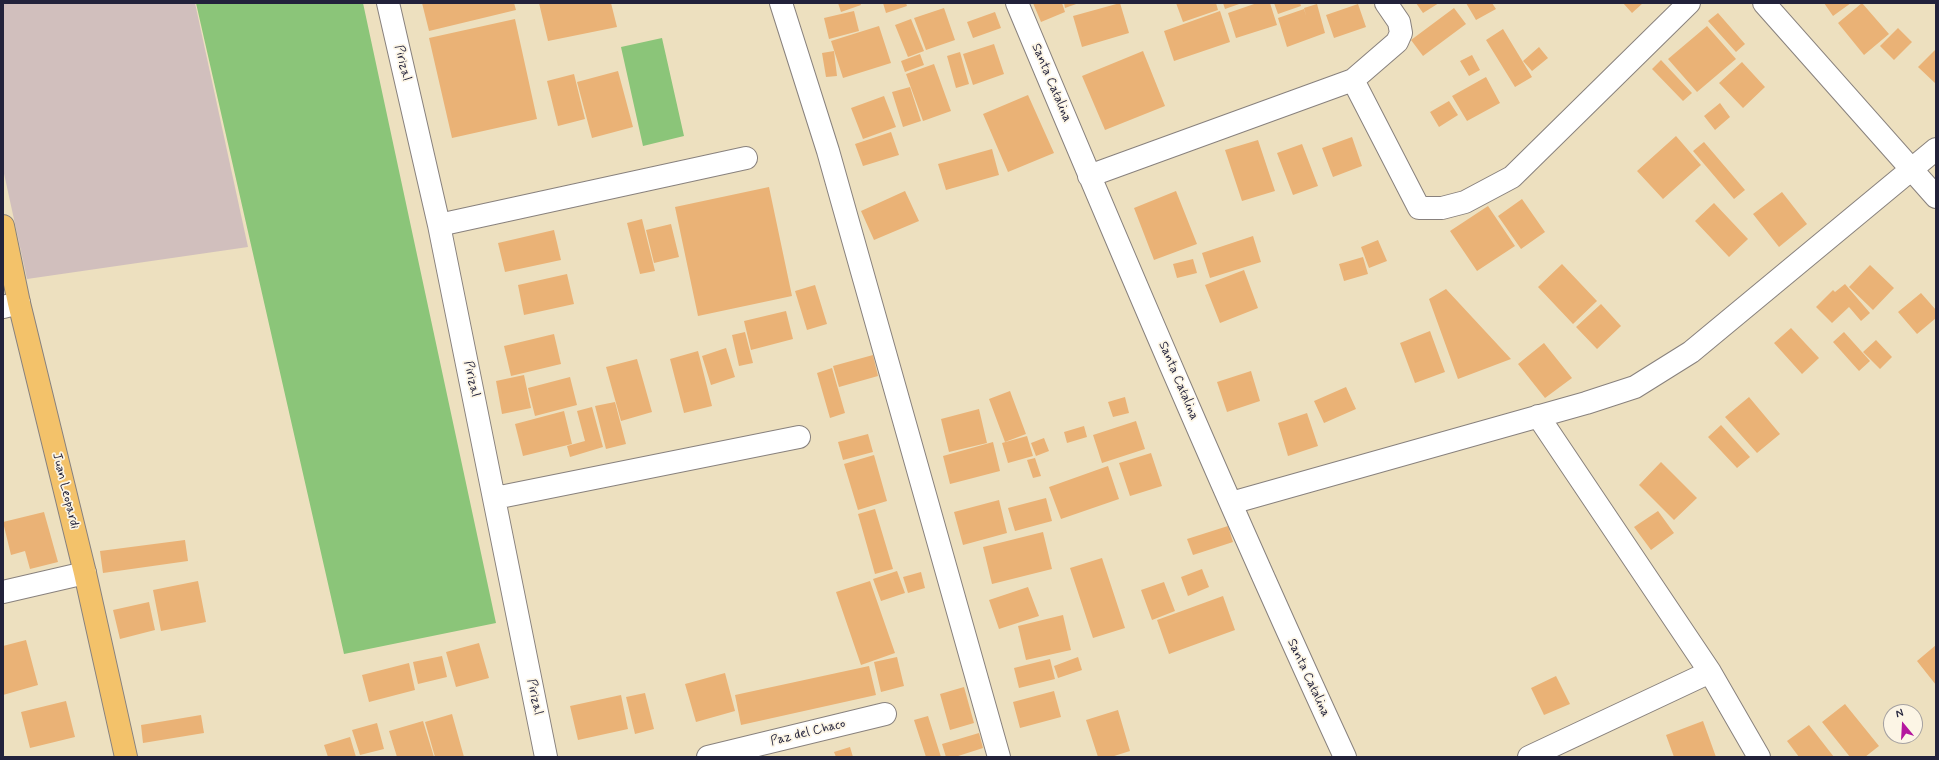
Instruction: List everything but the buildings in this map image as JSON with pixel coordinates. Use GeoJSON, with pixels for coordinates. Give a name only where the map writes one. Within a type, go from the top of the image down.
{"type":"FeatureCollection","features":[{"type":"Feature","properties":{"kind":"main road","name":"Juan Leopardi"},"geometry":{"type":"LineString","coordinates":[[3,226],[11,305],[84,573],[126,757]]}},
{"type":"Feature","properties":{"kind":"street","name":"Pirizal"},"geometry":{"type":"LineString","coordinates":[[388,3],[439,225],[546,757]]}},
{"type":"Feature","properties":{"kind":"street"},"geometry":{"type":"LineString","coordinates":[[781,3],[828,151],[999,757]]}},
{"type":"Feature","properties":{"kind":"street","name":"Santa Catalina"},"geometry":{"type":"LineString","coordinates":[[1017,3],[1089,176],[1284,625],[1345,757]]}},
{"type":"Feature","properties":{"kind":"street"},"geometry":{"type":"LineString","coordinates":[[1089,176],[1353,80],[1397,42],[1401,33],[1399,22],[1386,3]]}},
{"type":"Feature","properties":{"kind":"street"},"geometry":{"type":"LineString","coordinates":[[1353,80],[1419,208],[1442,208],[1465,202],[1512,177],[1689,3]]}},
{"type":"Feature","properties":{"kind":"street"},"geometry":{"type":"LineString","coordinates":[[1764,3],[1936,198]]}},
{"type":"Feature","properties":{"kind":"street"},"geometry":{"type":"LineString","coordinates":[[1231,503],[1635,387],[1691,352],[1936,149]]}},
{"type":"Feature","properties":{"kind":"street"},"geometry":{"type":"LineString","coordinates":[[439,225],[746,158]]}},
{"type":"Feature","properties":{"kind":"street"},"geometry":{"type":"LineString","coordinates":[[1538,416],[1710,672],[1759,757]]}},
{"type":"Feature","properties":{"kind":"street"},"geometry":{"type":"LineString","coordinates":[[495,498],[799,437]]}},
{"type":"Feature","properties":{"kind":"street"},"geometry":{"type":"LineString","coordinates":[[3,592],[84,573]]}},
{"type":"Feature","properties":{"kind":"street"},"geometry":{"type":"LineString","coordinates":[[1529,757],[1710,672]]}},
{"type":"Feature","properties":{"kind":"street","name":"Paz del Chaco"},"geometry":{"type":"LineString","coordinates":[[708,757],[730,755],[885,714]]}},
{"type":"Feature","properties":{"kind":"shaded area"},"geometry":{"type":"Polygon","coordinates":[[[3,3],[195,3],[248,247],[27,279],[3,169],[3,3]]]}},
{"type":"Feature","properties":{"kind":"green space"},"geometry":{"type":"Polygon","coordinates":[[[196,3],[363,3],[496,623],[344,654],[196,3]]]}},
{"type":"Feature","properties":{"kind":"green space"},"geometry":{"type":"Polygon","coordinates":[[[662,38],[684,136],[643,146],[621,47],[662,38]]]}}]}
